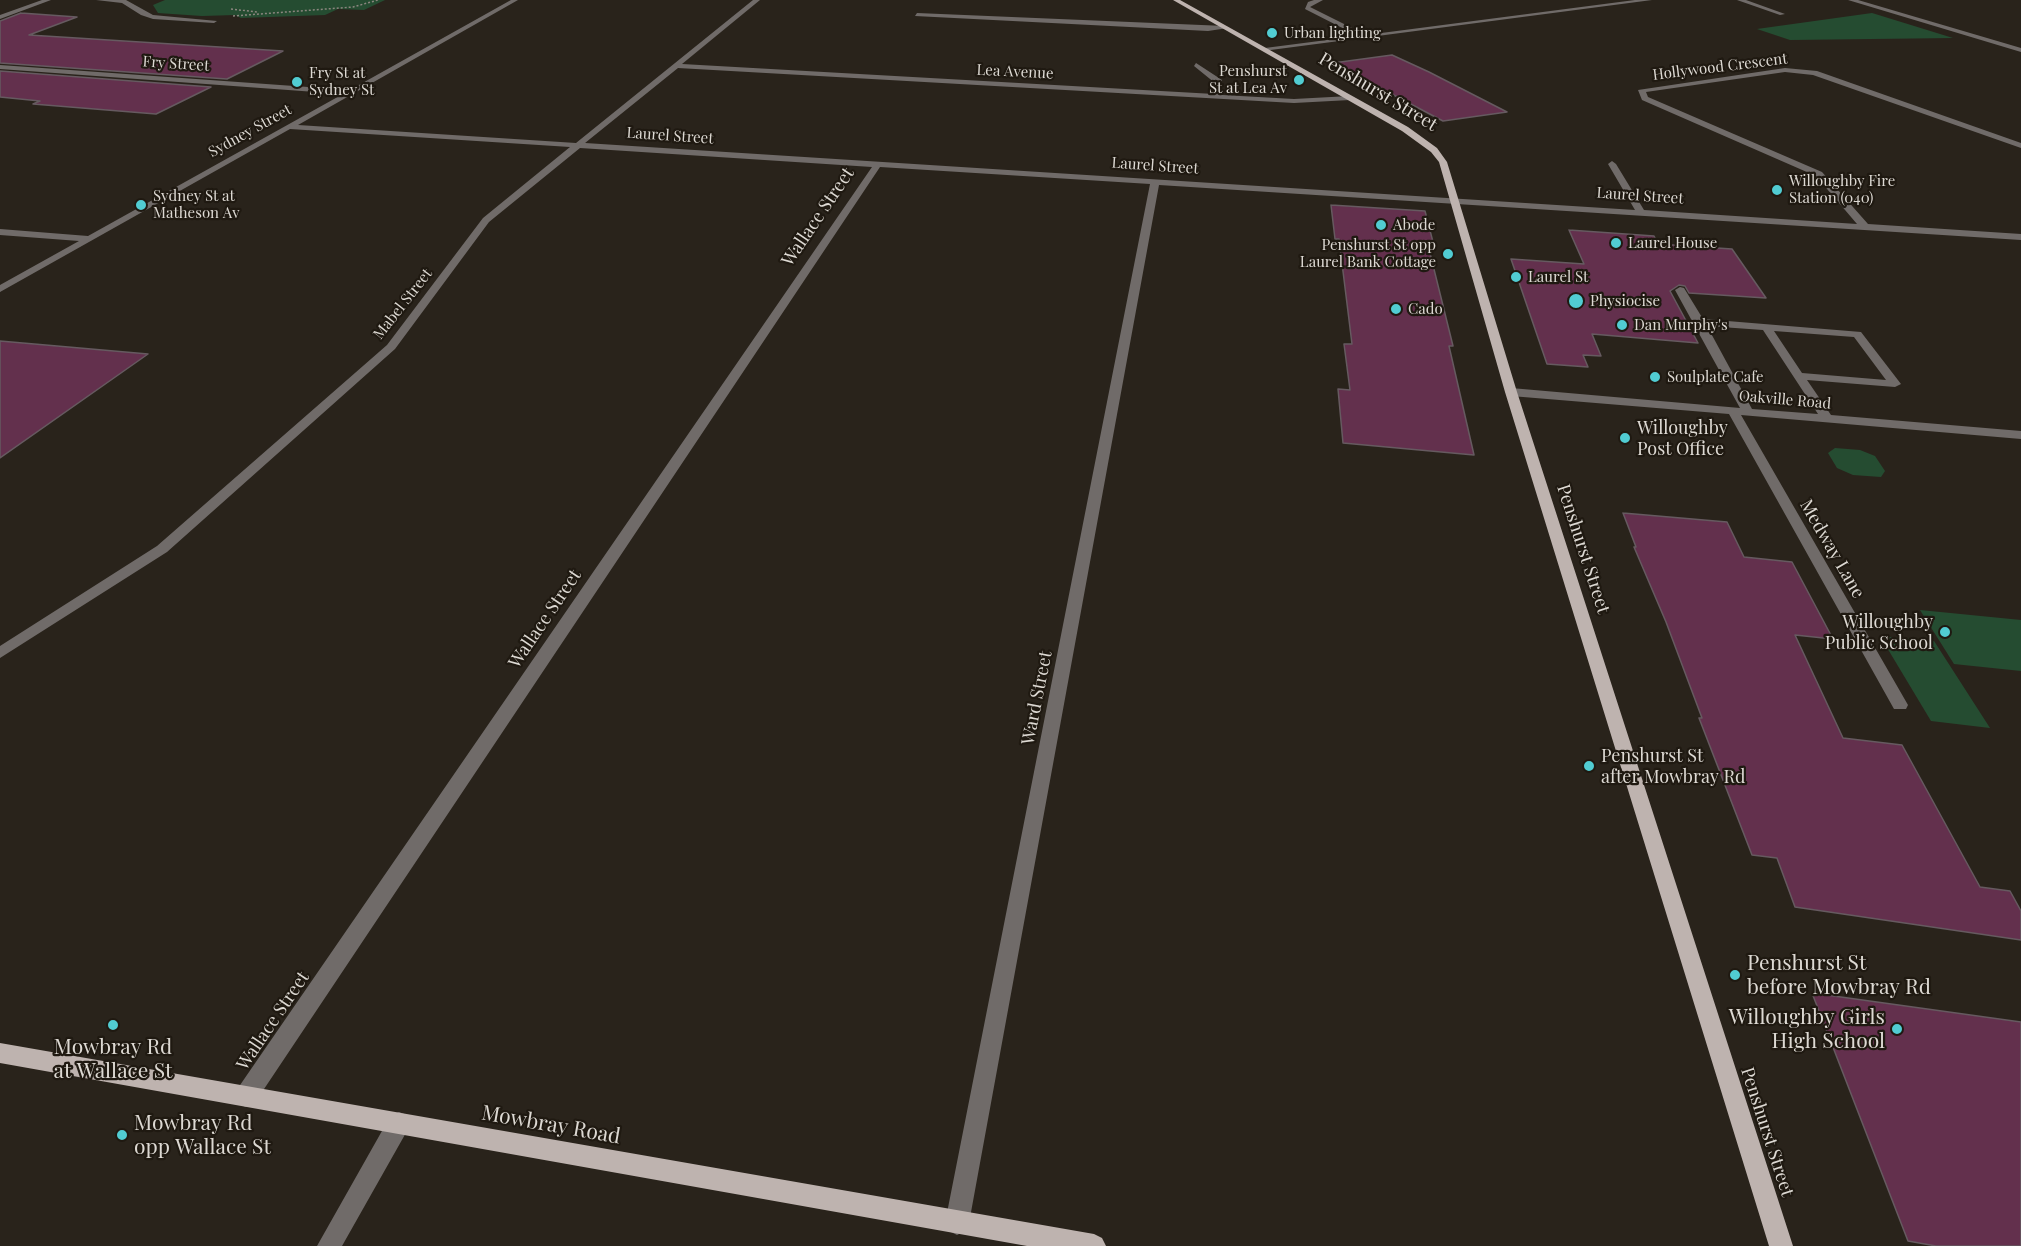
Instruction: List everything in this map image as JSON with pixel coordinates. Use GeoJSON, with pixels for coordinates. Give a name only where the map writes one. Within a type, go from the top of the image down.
{"type":"FeatureCollection","features":[{"type":"Feature","properties":{"kind":"main road","name":"Penshurst Street"},"geometry":{"type":"LineString","coordinates":[[1176,0],[1405,129],[1434,150],[1448,174],[1511,392],[1781,1246]]}},
{"type":"Feature","properties":{"kind":"main road","name":"Mowbray Road"},"geometry":{"type":"LineString","coordinates":[[0,1053],[1094,1246]]}},
{"type":"Feature","properties":{"kind":"street"},"geometry":{"type":"LineString","coordinates":[[1,16],[48,0]]}},
{"type":"Feature","properties":{"kind":"street"},"geometry":{"type":"LineString","coordinates":[[99,0],[123,1],[135,6],[143,14],[153,16],[214,21]]}},
{"type":"Feature","properties":{"kind":"street","name":"Sydney Street"},"geometry":{"type":"LineString","coordinates":[[0,290],[515,0]]}},
{"type":"Feature","properties":{"kind":"street","name":"Mabel Street"},"geometry":{"type":"LineString","coordinates":[[0,652],[171,541],[391,347],[486,220],[757,0]]}},
{"type":"Feature","properties":{"kind":"street"},"geometry":{"type":"LineString","coordinates":[[1320,0],[1310,3],[1307,8],[1365,37]]}},
{"type":"Feature","properties":{"kind":"street"},"geometry":{"type":"LineString","coordinates":[[1265,50],[1649,0]]}},
{"type":"Feature","properties":{"kind":"street"},"geometry":{"type":"LineString","coordinates":[[1740,0],[1782,14]]}},
{"type":"Feature","properties":{"kind":"street"},"geometry":{"type":"LineString","coordinates":[[1851,0],[2021,50]]}},
{"type":"Feature","properties":{"kind":"street"},"geometry":{"type":"LineString","coordinates":[[917,15],[1225,28]]}},
{"type":"Feature","properties":{"kind":"street"},"geometry":{"type":"LineString","coordinates":[[1196,65],[1219,82],[1218,97]]}},
{"type":"Feature","properties":{"kind":"street","name":"Lea Avenue"},"geometry":{"type":"LineString","coordinates":[[678,66],[1294,101],[1350,98]]}},
{"type":"Feature","properties":{"kind":"street","name":"Fry Street"},"geometry":{"type":"LineString","coordinates":[[0,67],[350,92]]}},
{"type":"Feature","properties":{"kind":"street","name":"Hollywood Crescent"},"geometry":{"type":"LineString","coordinates":[[1864,226],[1819,174],[1645,98],[1642,90],[1785,70],[1814,73],[2021,146]]}},
{"type":"Feature","properties":{"kind":"street","name":"Laurel Street"},"geometry":{"type":"LineString","coordinates":[[288,127],[1455,199],[2021,237]]}},
{"type":"Feature","properties":{"kind":"street","name":"Wallace Street"},"geometry":{"type":"LineString","coordinates":[[246,1096],[878,164]]}},
{"type":"Feature","properties":{"kind":"street"},"geometry":{"type":"LineString","coordinates":[[1612,164],[1640,211]]}},
{"type":"Feature","properties":{"kind":"street","name":"Ward Street"},"geometry":{"type":"LineString","coordinates":[[957,1223],[1155,181]]}},
{"type":"Feature","properties":{"kind":"street"},"geometry":{"type":"LineString","coordinates":[[0,232],[90,239]]}},
{"type":"Feature","properties":{"kind":"street","name":"Medway Lane"},"geometry":{"type":"LineString","coordinates":[[1680,290],[1700,322],[1741,412],[1900,705]]}},
{"type":"Feature","properties":{"kind":"street"},"geometry":{"type":"LineString","coordinates":[[1700,322],[1857,334],[1894,384],[1798,376]]}},
{"type":"Feature","properties":{"kind":"street"},"geometry":{"type":"LineString","coordinates":[[1766,327],[1827,419]]}},
{"type":"Feature","properties":{"kind":"street","name":"Oakville Road"},"geometry":{"type":"LineString","coordinates":[[1511,392],[2021,435]]}},
{"type":"Feature","properties":{"kind":"street"},"geometry":{"type":"LineString","coordinates":[[331,1244],[399,1123]]}},
{"type":"Feature","properties":{"kind":"path"},"geometry":{"type":"LineString","coordinates":[[214,21],[236,15],[352,7],[378,0]]}},
{"type":"Feature","properties":{"kind":"green space"},"geometry":{"type":"Polygon","coordinates":[[[165,0],[385,0],[364,10],[338,9],[325,15],[241,18],[235,15],[202,16],[158,13],[153,5],[165,0]]]}},
{"type":"Feature","properties":{"kind":"green space"},"geometry":{"type":"Polygon","coordinates":[[[1872,13],[1953,38],[1790,40],[1757,29],[1872,13]]]}},
{"type":"Feature","properties":{"kind":"green space"},"geometry":{"type":"Polygon","coordinates":[[[1835,448],[1860,450],[1875,456],[1885,471],[1881,477],[1853,475],[1837,468],[1828,453],[1835,448]]]}},
{"type":"Feature","properties":{"kind":"green space"},"geometry":{"type":"Polygon","coordinates":[[[1920,610],[2021,620],[2021,671],[1954,664],[1920,610]]]}},
{"type":"Feature","properties":{"kind":"green space"},"geometry":{"type":"Polygon","coordinates":[[[1880,636],[1934,641],[1990,728],[1931,721],[1880,636]]]}},
{"type":"Feature","properties":{"kind":"building"},"geometry":{"type":"Polygon","coordinates":[[[21,13],[77,17],[29,35],[283,51],[227,79],[0,63],[0,21],[21,13]]]}},
{"type":"Feature","properties":{"kind":"building"},"geometry":{"type":"Polygon","coordinates":[[[1392,55],[1507,112],[1443,121],[1333,63],[1392,55]]]}},
{"type":"Feature","properties":{"kind":"building"},"geometry":{"type":"Polygon","coordinates":[[[0,71],[211,87],[156,114],[33,104],[40,101],[0,97],[0,71]]]}},
{"type":"Feature","properties":{"kind":"building"},"geometry":{"type":"Polygon","coordinates":[[[1331,205],[1425,211],[1434,246],[1428,245],[1453,346],[1449,346],[1474,455],[1343,443],[1338,389],[1350,390],[1344,344],[1352,344],[1339,239],[1335,239],[1331,205]]]}},
{"type":"Feature","properties":{"kind":"building"},"geometry":{"type":"Polygon","coordinates":[[[1569,230],[1654,236],[1658,244],[1732,249],[1766,298],[1689,293],[1685,286],[1679,285],[1670,291],[1698,343],[1592,334],[1601,356],[1583,355],[1588,367],[1547,364],[1511,259],[1584,264],[1569,230]]]}},
{"type":"Feature","properties":{"kind":"building"},"geometry":{"type":"Polygon","coordinates":[[[0,341],[148,354],[0,458],[0,341]]]}},
{"type":"Feature","properties":{"kind":"building"},"geometry":{"type":"Polygon","coordinates":[[[1623,513],[1727,522],[1744,557],[1792,562],[1833,639],[1795,635],[1843,738],[1902,745],[1980,887],[2010,891],[2021,911],[2021,940],[1795,907],[1777,858],[1752,855],[1623,513]]]}},
{"type":"Feature","properties":{"kind":"building"},"geometry":{"type":"Polygon","coordinates":[[[1812,993],[2021,1022],[2021,1246],[1936,1246],[1908,1241],[1812,993]]]}},
{"type":"Feature","properties":{"kind":"place","name":"Urban lighting"},"geometry":{"type":"Point","coordinates":[1272,33]}},
{"type":"Feature","properties":{"kind":"place","name":"Penshurst St at Lea Av"},"geometry":{"type":"Point","coordinates":[1299,80]}},
{"type":"Feature","properties":{"kind":"place","name":"Fry St at Sydney St"},"geometry":{"type":"Point","coordinates":[297,82]}},
{"type":"Feature","properties":{"kind":"place","name":"Willoughby Fire Station (040)"},"geometry":{"type":"Point","coordinates":[1777,190]}},
{"type":"Feature","properties":{"kind":"place","name":"Sydney St at Matheson Av"},"geometry":{"type":"Point","coordinates":[141,205]}},
{"type":"Feature","properties":{"kind":"place","name":"Abode"},"geometry":{"type":"Point","coordinates":[1381,225]}},
{"type":"Feature","properties":{"kind":"place","name":"Laurel House"},"geometry":{"type":"Point","coordinates":[1616,243]}},
{"type":"Feature","properties":{"kind":"place","name":"Penshurst St opp Laurel Bank Cottage"},"geometry":{"type":"Point","coordinates":[1448,254]}},
{"type":"Feature","properties":{"kind":"place","name":"Laurel St"},"geometry":{"type":"Point","coordinates":[1516,277]}},
{"type":"Feature","properties":{"kind":"place","name":"Physiocise"},"geometry":{"type":"Point","coordinates":[1576,301]}},
{"type":"Feature","properties":{"kind":"place","name":"Cado"},"geometry":{"type":"Point","coordinates":[1396,309]}},
{"type":"Feature","properties":{"kind":"place","name":"Dan Murphy's"},"geometry":{"type":"Point","coordinates":[1622,325]}},
{"type":"Feature","properties":{"kind":"place","name":"Soulplate Cafe"},"geometry":{"type":"Point","coordinates":[1655,377]}},
{"type":"Feature","properties":{"kind":"place","name":"Willoughby Post Office"},"geometry":{"type":"Point","coordinates":[1625,438]}},
{"type":"Feature","properties":{"kind":"place","name":"Willoughby Public School"},"geometry":{"type":"Point","coordinates":[1945,632]}},
{"type":"Feature","properties":{"kind":"place","name":"Penshurst St after Mowbray Rd"},"geometry":{"type":"Point","coordinates":[1589,766]}},
{"type":"Feature","properties":{"kind":"place","name":"Penshurst St before Mowbray Rd"},"geometry":{"type":"Point","coordinates":[1735,975]}},
{"type":"Feature","properties":{"kind":"place","name":"Mowbray Rd at Wallace St"},"geometry":{"type":"Point","coordinates":[113,1025]}},
{"type":"Feature","properties":{"kind":"place","name":"Willoughby Girls High School"},"geometry":{"type":"Point","coordinates":[1897,1029]}},
{"type":"Feature","properties":{"kind":"place","name":"Mowbray Rd opp Wallace St"},"geometry":{"type":"Point","coordinates":[122,1135]}}]}
